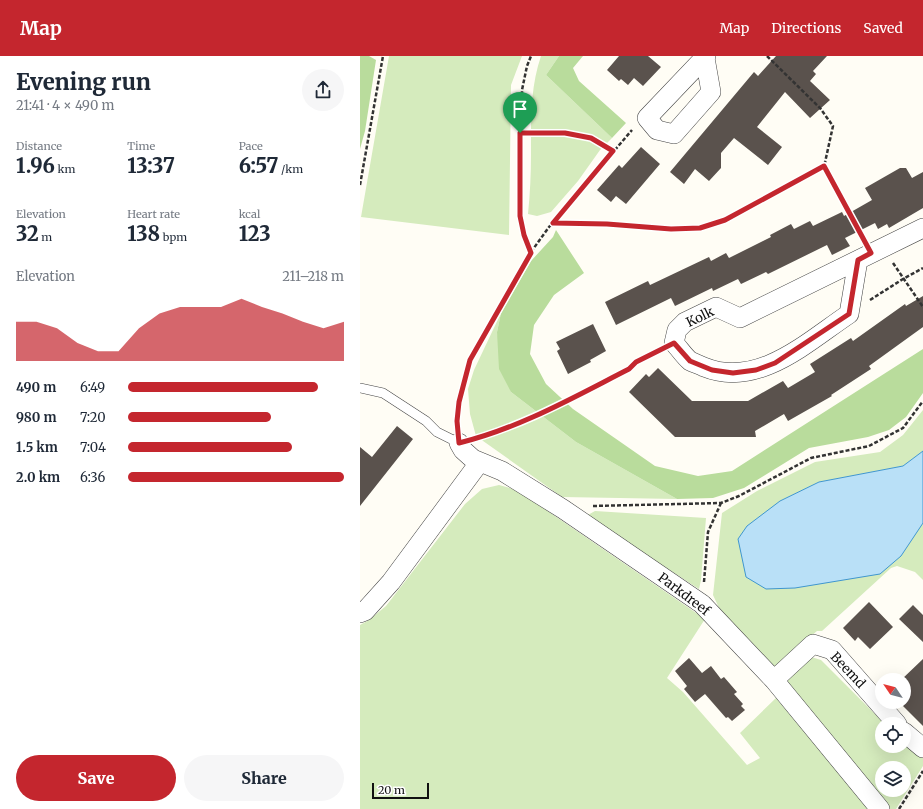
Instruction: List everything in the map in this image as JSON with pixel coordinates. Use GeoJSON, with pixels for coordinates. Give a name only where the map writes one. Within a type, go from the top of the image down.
{"type":"FeatureCollection","features":[{"type":"Feature","properties":{"kind":"street"},"geometry":{"type":"LineString","coordinates":[[706,57],[711,92],[674,134],[657,130],[647,118],[706,57]]}},
{"type":"Feature","properties":{"kind":"street","name":"Kolk"},"geometry":{"type":"LineString","coordinates":[[674,343],[677,330],[685,322],[716,307],[740,318],[923,228]]}},
{"type":"Feature","properties":{"kind":"street"},"geometry":{"type":"LineString","coordinates":[[674,343],[690,361],[712,370],[733,373],[756,370],[775,363],[849,314],[871,254]]}},
{"type":"Feature","properties":{"kind":"street","name":"Parkdreef"},"geometry":{"type":"LineString","coordinates":[[459,443],[468,456],[479,463],[502,471],[563,509],[702,604],[774,680],[880,809]]}},
{"type":"Feature","properties":{"kind":"street"},"geometry":{"type":"LineString","coordinates":[[360,613],[365,611],[390,582],[479,463]]}},
{"type":"Feature","properties":{"kind":"street","name":"Beemd"},"geometry":{"type":"LineString","coordinates":[[774,680],[812,644],[832,650],[891,717]]}},
{"type":"Feature","properties":{"kind":"street"},"geometry":{"type":"LineString","coordinates":[[911,738],[923,748]]}},
{"type":"Feature","properties":{"kind":"lane"},"geometry":{"type":"LineString","coordinates":[[360,388],[383,393],[426,421],[437,432],[459,443]]}},
{"type":"Feature","properties":{"kind":"path"},"geometry":{"type":"LineString","coordinates":[[360,185],[383,56]]}},
{"type":"Feature","properties":{"kind":"path"},"geometry":{"type":"LineString","coordinates":[[531,253],[524,235],[520,216],[520,133],[522,90],[527,66],[532,56]]}},
{"type":"Feature","properties":{"kind":"path"},"geometry":{"type":"LineString","coordinates":[[767,56],[820,108],[833,126],[824,166],[871,254],[903,279],[923,307]]}},
{"type":"Feature","properties":{"kind":"path"},"geometry":{"type":"LineString","coordinates":[[647,118],[637,125],[613,151],[553,223],[531,253],[470,360],[459,402],[457,421],[459,443],[499,432],[526,420],[629,369],[636,362],[674,343]]}},
{"type":"Feature","properties":{"kind":"path"},"geometry":{"type":"LineString","coordinates":[[520,133],[565,133],[591,138],[613,151]]}},
{"type":"Feature","properties":{"kind":"path"},"geometry":{"type":"LineString","coordinates":[[553,223],[607,224],[671,229],[700,228],[725,220],[824,166]]}},
{"type":"Feature","properties":{"kind":"path"},"geometry":{"type":"LineString","coordinates":[[847,316],[903,279],[923,268]]}},
{"type":"Feature","properties":{"kind":"path"},"geometry":{"type":"LineString","coordinates":[[563,509],[583,506],[721,503],[739,496],[811,458],[869,446],[903,428],[923,401]]}},
{"type":"Feature","properties":{"kind":"path"},"geometry":{"type":"LineString","coordinates":[[702,604],[708,532],[721,503]]}},
{"type":"Feature","properties":{"kind":"path"},"geometry":{"type":"LineString","coordinates":[[899,809],[923,771]]}},
{"type":"Feature","properties":{"kind":"green space"},"geometry":{"type":"Polygon","coordinates":[[[360,56],[369,56],[376,60],[365,131],[360,149],[360,56]]]}},
{"type":"Feature","properties":{"kind":"green space"},"geometry":{"type":"Polygon","coordinates":[[[389,56],[522,56],[511,85],[509,235],[361,217],[389,56]]]}},
{"type":"Feature","properties":{"kind":"green space"},"geometry":{"type":"Polygon","coordinates":[[[541,56],[559,56],[546,75],[612,138],[600,150],[578,181],[551,212],[537,216],[528,214],[531,176],[533,92],[537,68],[541,56]]]}},
{"type":"Feature","properties":{"kind":"green space"},"geometry":{"type":"Polygon","coordinates":[[[559,56],[583,56],[573,68],[579,81],[626,123],[612,138],[546,75],[559,56]]]}},
{"type":"Feature","properties":{"kind":"green space"},"geometry":{"type":"Polygon","coordinates":[[[556,230],[584,273],[554,295],[534,325],[530,354],[546,384],[573,409],[655,466],[698,476],[732,471],[923,349],[923,393],[906,417],[889,430],[868,437],[809,448],[744,488],[713,498],[677,499],[576,442],[511,392],[499,369],[497,332],[501,313],[531,261],[553,237],[556,230]]]}},
{"type":"Feature","properties":{"kind":"green space"},"geometry":{"type":"Polygon","coordinates":[[[501,313],[497,332],[511,392],[576,442],[677,499],[562,497],[476,436],[470,414],[468,389],[474,370],[501,313]]]}},
{"type":"Feature","properties":{"kind":"green space"},"geometry":{"type":"Polygon","coordinates":[[[923,410],[923,451],[903,466],[819,482],[780,501],[901,556],[923,523],[923,580],[915,572],[897,566],[891,568],[822,631],[817,631],[775,667],[720,610],[713,595],[722,513],[757,491],[815,462],[880,452],[903,435],[923,410]]]}},
{"type":"Feature","properties":{"kind":"green space"},"geometry":{"type":"Polygon","coordinates":[[[499,485],[517,490],[705,619],[667,678],[683,692],[747,765],[760,758],[740,733],[776,698],[869,809],[360,809],[360,625],[369,620],[386,606],[465,504],[482,489],[499,485]]]}},
{"type":"Feature","properties":{"kind":"green space"},"geometry":{"type":"Polygon","coordinates":[[[595,511],[706,518],[699,589],[586,516],[595,511]]]}},
{"type":"Feature","properties":{"kind":"green space"},"geometry":{"type":"Polygon","coordinates":[[[811,657],[821,660],[878,717],[875,717],[875,753],[911,753],[911,746],[923,756],[923,766],[911,785],[911,761],[875,761],[875,792],[789,687],[787,680],[811,657]]]}},
{"type":"Feature","properties":{"kind":"green space"},"geometry":{"type":"Polygon","coordinates":[[[879,797],[904,797],[896,809],[889,809],[879,797]]]}},
{"type":"Feature","properties":{"kind":"water"},"geometry":{"type":"Polygon","coordinates":[[[923,451],[923,523],[901,556],[880,574],[795,588],[766,589],[746,577],[738,539],[747,526],[780,501],[819,482],[903,466],[923,451]]]}},
{"type":"Feature","properties":{"kind":"building"},"geometry":{"type":"Polygon","coordinates":[[[619,56],[648,56],[661,67],[643,86],[634,78],[628,85],[621,79],[619,81],[607,70],[619,56]]]}},
{"type":"Feature","properties":{"kind":"building"},"geometry":{"type":"Polygon","coordinates":[[[776,56],[827,56],[813,71],[816,74],[810,81],[830,100],[810,118],[785,92],[757,127],[782,147],[768,165],[734,138],[721,153],[721,168],[709,181],[695,169],[684,184],[670,172],[754,72],[758,76],[776,56]]]}},
{"type":"Feature","properties":{"kind":"building"},"geometry":{"type":"Polygon","coordinates":[[[641,147],[660,164],[626,204],[616,196],[611,202],[597,190],[619,165],[622,168],[641,147]]]}},
{"type":"Feature","properties":{"kind":"building"},"geometry":{"type":"Polygon","coordinates":[[[900,168],[906,168],[912,178],[923,172],[923,208],[889,228],[887,224],[878,229],[875,223],[845,238],[850,246],[832,255],[827,245],[768,274],[766,272],[741,284],[738,279],[713,291],[712,288],[675,306],[671,298],[616,325],[605,302],[648,281],[650,285],[709,257],[711,261],[726,253],[729,258],[771,237],[770,235],[791,224],[794,229],[810,221],[813,226],[842,212],[844,216],[872,200],[865,188],[900,168]]]}},
{"type":"Feature","properties":{"kind":"building"},"geometry":{"type":"Polygon","coordinates":[[[923,296],[923,327],[869,366],[871,369],[831,395],[832,396],[788,421],[784,414],[755,431],[756,437],[675,437],[629,392],[646,374],[649,377],[658,368],[692,401],[748,401],[783,381],[788,388],[815,372],[810,364],[851,338],[853,341],[905,304],[906,306],[923,296]]]}},
{"type":"Feature","properties":{"kind":"building"},"geometry":{"type":"Polygon","coordinates":[[[593,324],[606,351],[590,360],[591,362],[568,374],[557,351],[560,349],[556,342],[593,324]]]}},
{"type":"Feature","properties":{"kind":"building"},"geometry":{"type":"Polygon","coordinates":[[[397,426],[413,439],[360,506],[360,447],[372,457],[397,426]]]}},
{"type":"Feature","properties":{"kind":"building"},"geometry":{"type":"Polygon","coordinates":[[[869,602],[893,627],[870,649],[858,637],[855,641],[843,628],[869,602]]]}},
{"type":"Feature","properties":{"kind":"building"},"geometry":{"type":"Polygon","coordinates":[[[913,605],[923,615],[923,642],[899,619],[913,605]]]}},
{"type":"Feature","properties":{"kind":"building"},"geometry":{"type":"Polygon","coordinates":[[[689,658],[702,673],[711,666],[721,679],[724,677],[737,692],[734,694],[743,704],[741,706],[745,710],[732,721],[728,717],[726,718],[705,694],[695,702],[684,689],[687,686],[675,671],[689,658]]]}},
{"type":"Feature","properties":{"kind":"building"},"geometry":{"type":"Polygon","coordinates":[[[923,659],[923,726],[906,709],[911,709],[911,673],[908,673],[923,659]]]}},
{"type":"Feature","properties":{"kind":"route"},"geometry":{"type":"LineString","coordinates":[[520,133],[565,133],[591,138],[613,151],[553,223],[607,224],[671,229],[700,228],[725,220],[824,166],[871,253],[858,260],[849,314],[775,363],[756,370],[733,373],[712,370],[690,361],[674,343],[636,362],[629,369],[526,420],[499,432],[459,443],[457,421],[459,402],[470,360],[531,253],[524,235],[520,216],[520,133]]}}]}
